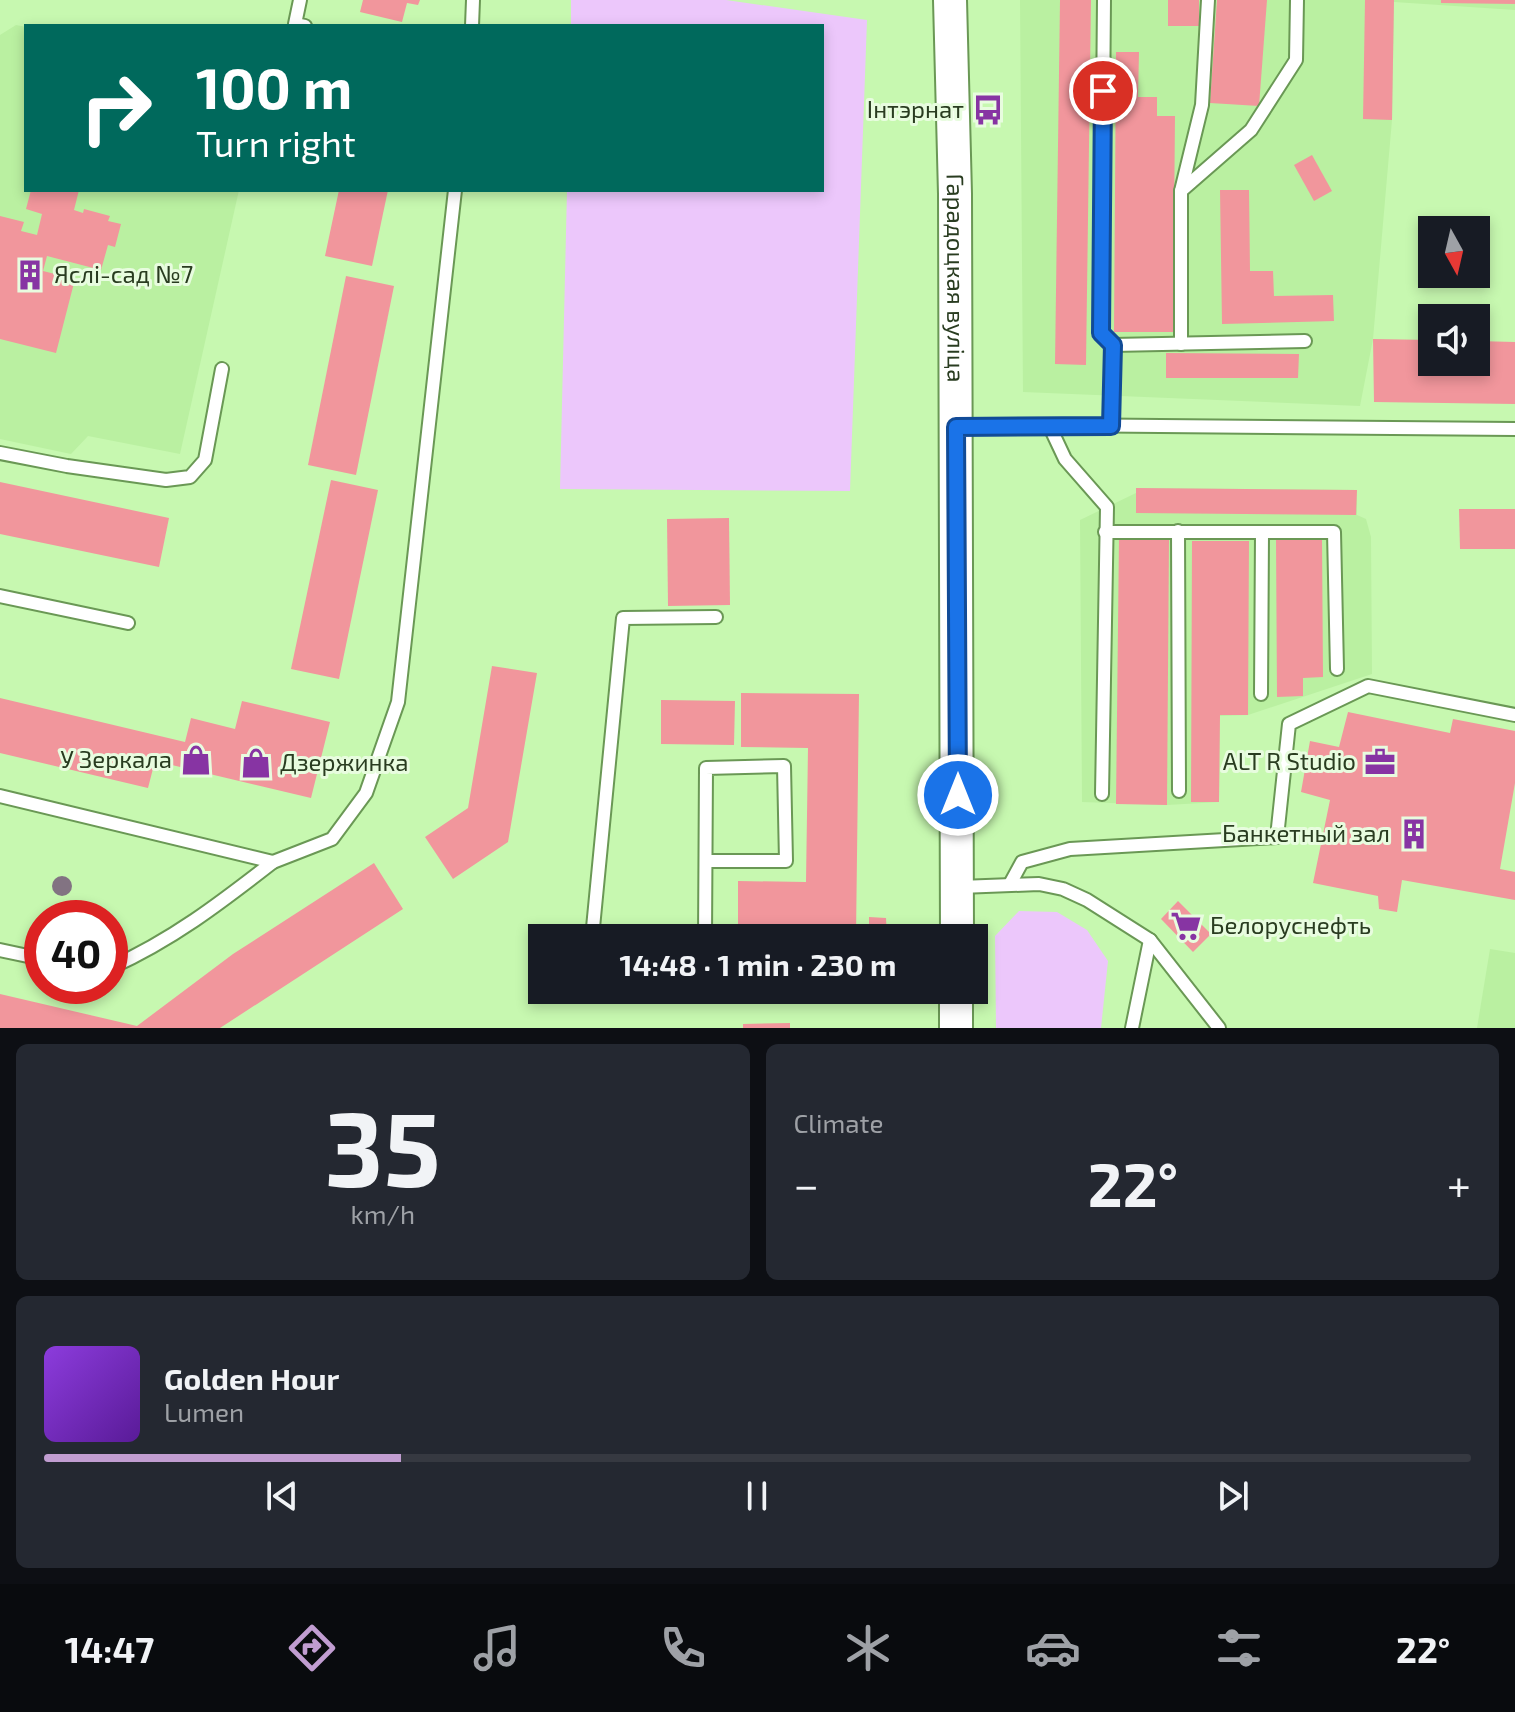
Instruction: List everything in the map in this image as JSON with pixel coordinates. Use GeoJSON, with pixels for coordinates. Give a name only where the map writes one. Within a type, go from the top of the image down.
{"type":"FeatureCollection","features":[{"type":"Feature","properties":{"kind":"street","name":"Гарадоцкая вуліца"},"geometry":{"type":"LineString","coordinates":[[950,0],[955,194],[957,924]]}},
{"type":"Feature","properties":{"kind":"street"},"geometry":{"type":"LineString","coordinates":[[956,1004],[956,1028]]}},
{"type":"Feature","properties":{"kind":"lane"},"geometry":{"type":"LineString","coordinates":[[295,24],[300,0]]}},
{"type":"Feature","properties":{"kind":"lane"},"geometry":{"type":"LineString","coordinates":[[472,24],[473,0]]}},
{"type":"Feature","properties":{"kind":"lane"},"geometry":{"type":"LineString","coordinates":[[1104,0],[1101,333],[1113,345],[1305,341]]}},
{"type":"Feature","properties":{"kind":"lane"},"geometry":{"type":"LineString","coordinates":[[1181,344],[1181,191],[1202,105],[1208,0]]}},
{"type":"Feature","properties":{"kind":"lane"},"geometry":{"type":"LineString","coordinates":[[1181,191],[1251,130],[1296,60],[1297,0]]}},
{"type":"Feature","properties":{"kind":"lane"},"geometry":{"type":"LineString","coordinates":[[128,960],[151,950],[214,908],[273,862],[332,839],[366,793],[398,702],[455,192]]}},
{"type":"Feature","properties":{"kind":"lane"},"geometry":{"type":"LineString","coordinates":[[1111,426],[1113,345]]}},
{"type":"Feature","properties":{"kind":"lane"},"geometry":{"type":"LineString","coordinates":[[0,453],[166,480],[190,477],[205,460],[222,369]]}},
{"type":"Feature","properties":{"kind":"lane"},"geometry":{"type":"LineString","coordinates":[[1049,425],[1065,459],[1107,507],[1102,794]]}},
{"type":"Feature","properties":{"kind":"lane"},"geometry":{"type":"LineString","coordinates":[[956,427],[1515,429]]}},
{"type":"Feature","properties":{"kind":"lane"},"geometry":{"type":"LineString","coordinates":[[1178,531],[1179,791]]}},
{"type":"Feature","properties":{"kind":"lane"},"geometry":{"type":"LineString","coordinates":[[1105,532],[1334,532],[1337,669]]}},
{"type":"Feature","properties":{"kind":"lane"},"geometry":{"type":"LineString","coordinates":[[1261,694],[1262,533]]}},
{"type":"Feature","properties":{"kind":"lane"},"geometry":{"type":"LineString","coordinates":[[0,596],[128,623]]}},
{"type":"Feature","properties":{"kind":"lane"},"geometry":{"type":"LineString","coordinates":[[593,924],[623,618],[716,617]]}},
{"type":"Feature","properties":{"kind":"lane"},"geometry":{"type":"LineString","coordinates":[[1010,884],[1022,862],[1070,849],[1277,837],[1289,724],[1368,686],[1515,715]]}},
{"type":"Feature","properties":{"kind":"lane"},"geometry":{"type":"LineString","coordinates":[[705,924],[706,768],[784,766],[786,861],[706,861]]}},
{"type":"Feature","properties":{"kind":"lane"},"geometry":{"type":"LineString","coordinates":[[0,796],[273,862]]}},
{"type":"Feature","properties":{"kind":"lane"},"geometry":{"type":"LineString","coordinates":[[958,887],[1039,884],[1063,889],[1087,900],[1150,940],[1219,1028]]}},
{"type":"Feature","properties":{"kind":"lane"},"geometry":{"type":"LineString","coordinates":[[1132,1028],[1150,940]]}},
{"type":"Feature","properties":{"kind":"lane"},"geometry":{"type":"LineString","coordinates":[[0,950],[24,955]]}},
{"type":"Feature","properties":{"kind":"shaded area"},"geometry":{"type":"Polygon","coordinates":[[[571,0],[726,0],[867,20],[850,491],[560,489],[567,192],[824,192],[824,24],[571,24],[571,0]]]}},
{"type":"Feature","properties":{"kind":"shaded area"},"geometry":{"type":"Polygon","coordinates":[[[1020,0],[1515,0],[1515,10],[1394,2],[1392,120],[1373,339],[1360,406],[1023,392],[1020,0]]]}},
{"type":"Feature","properties":{"kind":"shaded area"},"geometry":{"type":"Polygon","coordinates":[[[16,25],[24,27],[24,192],[239,192],[180,454],[88,436],[71,454],[0,439],[0,35],[16,25]]]}},
{"type":"Feature","properties":{"kind":"shaded area"},"geometry":{"type":"Polygon","coordinates":[[[1136,488],[1357,490],[1357,515],[1366,519],[1371,537],[1372,674],[1248,715],[1220,716],[1219,802],[1167,805],[1082,802],[1080,520],[1136,493],[1136,488]]]}},
{"type":"Feature","properties":{"kind":"shaded area"},"geometry":{"type":"Polygon","coordinates":[[[1019,911],[1057,912],[1087,930],[1108,961],[1101,1028],[996,1028],[995,936],[1019,911]]]}},
{"type":"Feature","properties":{"kind":"shaded area"},"geometry":{"type":"Polygon","coordinates":[[[1490,949],[1515,953],[1515,1028],[1477,1028],[1490,949]]]}},
{"type":"Feature","properties":{"kind":"building"},"geometry":{"type":"Polygon","coordinates":[[[363,0],[420,0],[418,5],[407,3],[402,22],[360,12],[363,0]]]}},
{"type":"Feature","properties":{"kind":"building"},"geometry":{"type":"Polygon","coordinates":[[[1060,0],[1091,0],[1086,365],[1055,364],[1060,0]]]}},
{"type":"Feature","properties":{"kind":"building"},"geometry":{"type":"Polygon","coordinates":[[[1168,0],[1199,0],[1199,26],[1168,26],[1168,0]]]}},
{"type":"Feature","properties":{"kind":"building"},"geometry":{"type":"Polygon","coordinates":[[[1217,0],[1267,0],[1259,106],[1210,103],[1217,0]]]}},
{"type":"Feature","properties":{"kind":"building"},"geometry":{"type":"Polygon","coordinates":[[[1365,0],[1394,0],[1392,120],[1363,119],[1365,0]]]}},
{"type":"Feature","properties":{"kind":"building"},"geometry":{"type":"Polygon","coordinates":[[[1441,0],[1515,0],[1515,4],[1441,3],[1441,0]]]}},
{"type":"Feature","properties":{"kind":"building"},"geometry":{"type":"Polygon","coordinates":[[[1116,52],[1139,52],[1138,97],[1157,97],[1157,116],[1175,116],[1173,332],[1114,332],[1116,52]]]}},
{"type":"Feature","properties":{"kind":"building"},"geometry":{"type":"Polygon","coordinates":[[[1312,155],[1332,191],[1314,201],[1294,165],[1312,155]]]}},
{"type":"Feature","properties":{"kind":"building"},"geometry":{"type":"Polygon","coordinates":[[[1220,190],[1249,190],[1250,271],[1273,271],[1274,296],[1333,295],[1334,321],[1222,324],[1220,190]]]}},
{"type":"Feature","properties":{"kind":"building","name":"Яслі-сад №7"},"geometry":{"type":"Polygon","coordinates":[[[30,192],[78,192],[74,210],[83,213],[84,209],[110,216],[108,221],[121,224],[115,247],[108,245],[101,270],[47,256],[43,271],[75,279],[56,353],[0,339],[0,216],[24,222],[21,231],[37,235],[42,214],[26,209],[30,192]]]}},
{"type":"Feature","properties":{"kind":"building"},"geometry":{"type":"Polygon","coordinates":[[[339,192],[388,192],[372,266],[325,256],[339,192]]]}},
{"type":"Feature","properties":{"kind":"building"},"geometry":{"type":"Polygon","coordinates":[[[346,276],[394,286],[356,475],[308,465],[346,276]]]}},
{"type":"Feature","properties":{"kind":"building"},"geometry":{"type":"Polygon","coordinates":[[[1373,339],[1418,340],[1418,376],[1490,376],[1490,341],[1515,342],[1515,404],[1374,402],[1373,339]]]}},
{"type":"Feature","properties":{"kind":"building"},"geometry":{"type":"Polygon","coordinates":[[[1166,353],[1299,354],[1298,378],[1166,378],[1166,353]]]}},
{"type":"Feature","properties":{"kind":"building"},"geometry":{"type":"Polygon","coordinates":[[[331,480],[378,490],[339,679],[291,669],[331,480]]]}},
{"type":"Feature","properties":{"kind":"building"},"geometry":{"type":"Polygon","coordinates":[[[0,482],[169,518],[159,567],[0,534],[0,482]]]}},
{"type":"Feature","properties":{"kind":"building"},"geometry":{"type":"Polygon","coordinates":[[[1136,488],[1357,490],[1356,515],[1136,513],[1136,488]]]}},
{"type":"Feature","properties":{"kind":"building"},"geometry":{"type":"Polygon","coordinates":[[[1459,509],[1515,509],[1515,549],[1460,549],[1459,509]]]}},
{"type":"Feature","properties":{"kind":"building"},"geometry":{"type":"Polygon","coordinates":[[[729,518],[730,605],[668,606],[667,519],[729,518]]]}},
{"type":"Feature","properties":{"kind":"building"},"geometry":{"type":"Polygon","coordinates":[[[1119,538],[1169,539],[1167,805],[1116,804],[1119,538]]]}},
{"type":"Feature","properties":{"kind":"building"},"geometry":{"type":"Polygon","coordinates":[[[1276,539],[1322,539],[1323,677],[1303,678],[1303,696],[1277,697],[1276,539]]]}},
{"type":"Feature","properties":{"kind":"building"},"geometry":{"type":"Polygon","coordinates":[[[1192,541],[1249,541],[1248,715],[1220,715],[1219,802],[1191,802],[1192,541]]]}},
{"type":"Feature","properties":{"kind":"building"},"geometry":{"type":"Polygon","coordinates":[[[492,666],[537,673],[508,842],[453,879],[425,837],[468,808],[492,666]]]}},
{"type":"Feature","properties":{"kind":"building"},"geometry":{"type":"Polygon","coordinates":[[[741,693],[859,694],[856,924],[738,924],[738,881],[806,882],[808,748],[741,747],[741,693]]]}},
{"type":"Feature","properties":{"kind":"building"},"geometry":{"type":"Polygon","coordinates":[[[0,698],[185,742],[191,718],[235,729],[242,701],[330,722],[311,798],[155,761],[148,788],[0,753],[0,698]]]}},
{"type":"Feature","properties":{"kind":"building"},"geometry":{"type":"Polygon","coordinates":[[[661,700],[735,701],[734,745],[661,744],[661,700]]]}},
{"type":"Feature","properties":{"kind":"building","name":"Банкетный зал"},"geometry":{"type":"Polygon","coordinates":[[[1348,712],[1450,733],[1453,719],[1515,731],[1515,783],[1500,869],[1515,872],[1515,900],[1402,880],[1397,912],[1379,909],[1378,896],[1313,883],[1330,800],[1301,792],[1310,741],[1339,747],[1348,712]]]}},
{"type":"Feature","properties":{"kind":"building"},"geometry":{"type":"Polygon","coordinates":[[[374,863],[403,909],[220,1028],[0,1028],[0,994],[24,1000],[24,1004],[43,1004],[137,1026],[233,954],[374,863]]]}},
{"type":"Feature","properties":{"kind":"building","name":"Белоруснефть"},"geometry":{"type":"Polygon","coordinates":[[[1178,901],[1211,934],[1193,952],[1161,919],[1178,901]]]}},
{"type":"Feature","properties":{"kind":"building"},"geometry":{"type":"Polygon","coordinates":[[[869,917],[886,918],[886,924],[869,924],[869,917]]]}},
{"type":"Feature","properties":{"kind":"building"},"geometry":{"type":"Polygon","coordinates":[[[790,1023],[790,1028],[743,1028],[743,1024],[790,1023]]]}},
{"type":"Feature","properties":{"kind":"place","name":"Інтэрнат"},"geometry":{"type":"Point","coordinates":[988,110]}},
{"type":"Feature","properties":{"kind":"place","name":"Яслі-сад №7"},"geometry":{"type":"Point","coordinates":[30,275]}},
{"type":"Feature","properties":{"kind":"place","name":"У Зеркала"},"geometry":{"type":"Point","coordinates":[196,760]}},
{"type":"Feature","properties":{"kind":"place","name":"ALT R Studio"},"geometry":{"type":"Point","coordinates":[1380,762]}},
{"type":"Feature","properties":{"kind":"place","name":"Дзержинка"},"geometry":{"type":"Point","coordinates":[256,763]}},
{"type":"Feature","properties":{"kind":"place","name":"Банкетный зал"},"geometry":{"type":"Point","coordinates":[1414,834]}},
{"type":"Feature","properties":{"kind":"place","name":"Белоруснефть"},"geometry":{"type":"Point","coordinates":[1186,926]}},
{"type":"Feature","properties":{"kind":"route"},"geometry":{"type":"LineString","coordinates":[[958,795],[956,427],[1111,426],[1113,345],[1101,333],[1103,91]]}}]}
